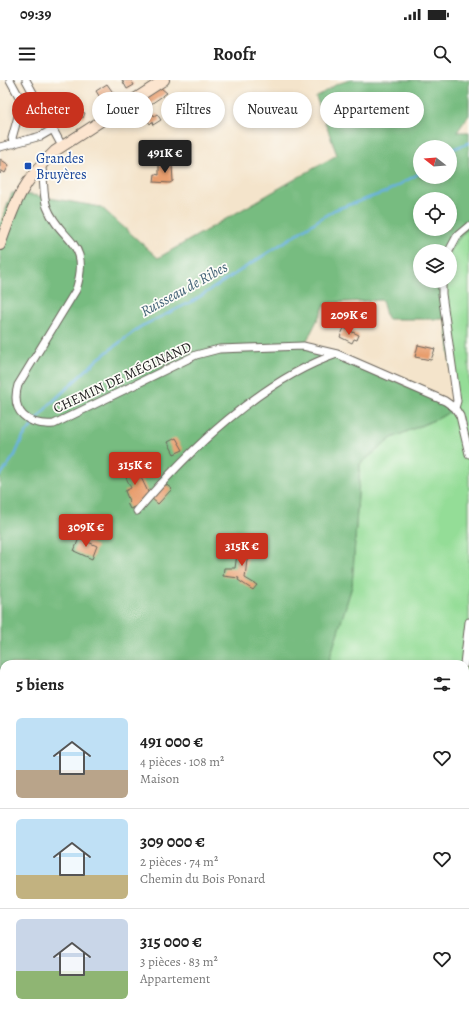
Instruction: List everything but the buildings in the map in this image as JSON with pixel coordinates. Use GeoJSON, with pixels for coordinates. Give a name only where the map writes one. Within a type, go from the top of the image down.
{"type":"FeatureCollection","features":[{"type":"Feature","properties":{"kind":"main road"},"geometry":{"type":"LineString","coordinates":[[0,245],[19,194],[31,174],[62,146],[164,80]]}},
{"type":"Feature","properties":{"kind":"street"},"geometry":{"type":"LineString","coordinates":[[10,80],[22,102],[12,138],[14,144]]}},
{"type":"Feature","properties":{"kind":"street"},"geometry":{"type":"LineString","coordinates":[[26,80],[62,146]]}},
{"type":"Feature","properties":{"kind":"street"},"geometry":{"type":"LineString","coordinates":[[0,147],[41,136],[53,129]]}},
{"type":"Feature","properties":{"kind":"street","name":"CHEMIN DE MÉGINAND"},"geometry":{"type":"LineString","coordinates":[[41,164],[47,207],[55,221],[73,242],[79,253],[80,277],[76,290],[18,385],[15,396],[16,405],[23,415],[31,421],[54,424],[169,366],[196,355],[219,349],[303,346],[337,354],[445,401],[455,408]]}},
{"type":"Feature","properties":{"kind":"street"},"geometry":{"type":"LineString","coordinates":[[453,244],[457,236],[469,226]]}},
{"type":"Feature","properties":{"kind":"street"},"geometry":{"type":"LineString","coordinates":[[442,288],[457,401],[455,408],[460,416],[469,454]]}},
{"type":"Feature","properties":{"kind":"street"},"geometry":{"type":"LineString","coordinates":[[137,511],[170,474],[238,410],[295,372],[315,362],[337,354]]}},
{"type":"Feature","properties":{"kind":"street"},"geometry":{"type":"LineString","coordinates":[[464,660],[469,622]]}},
{"type":"Feature","properties":{"kind":"green space"},"geometry":{"type":"Polygon","coordinates":[[[350,80],[469,80],[469,115],[457,132],[469,132],[469,226],[455,244],[413,244],[413,288],[443,288],[446,319],[387,319],[382,300],[326,303],[304,346],[337,354],[455,408],[441,417],[392,438],[360,464],[352,586],[329,660],[0,660],[0,225],[12,193],[101,207],[158,258],[337,155],[327,128],[424,128],[424,92],[324,92],[337,84],[350,80]]]}},
{"type":"Feature","properties":{"kind":"green space"},"geometry":{"type":"Polygon","coordinates":[[[320,95],[320,108],[316,97],[320,95]]]}},
{"type":"Feature","properties":{"kind":"green space"},"geometry":{"type":"Polygon","coordinates":[[[469,226],[469,660],[329,660],[352,586],[360,464],[392,438],[441,417],[455,408],[443,288],[457,288],[457,244],[455,244],[469,226]]]}},
{"type":"Feature","properties":{"kind":"waterway","name":"Ruisseau de Ribes"},"geometry":{"type":"LineString","coordinates":[[457,147],[469,143]]}},
{"type":"Feature","properties":{"kind":"waterway","name":"Ruisseau de Ribes"},"geometry":{"type":"LineString","coordinates":[[0,476],[15,455],[23,437],[48,406],[98,359],[140,327],[193,301],[334,210],[386,192],[413,177]]}},
{"type":"Feature","properties":{"kind":"place","name":"Grandes Bruyères"},"geometry":{"type":"Point","coordinates":[28,166]}}]}
